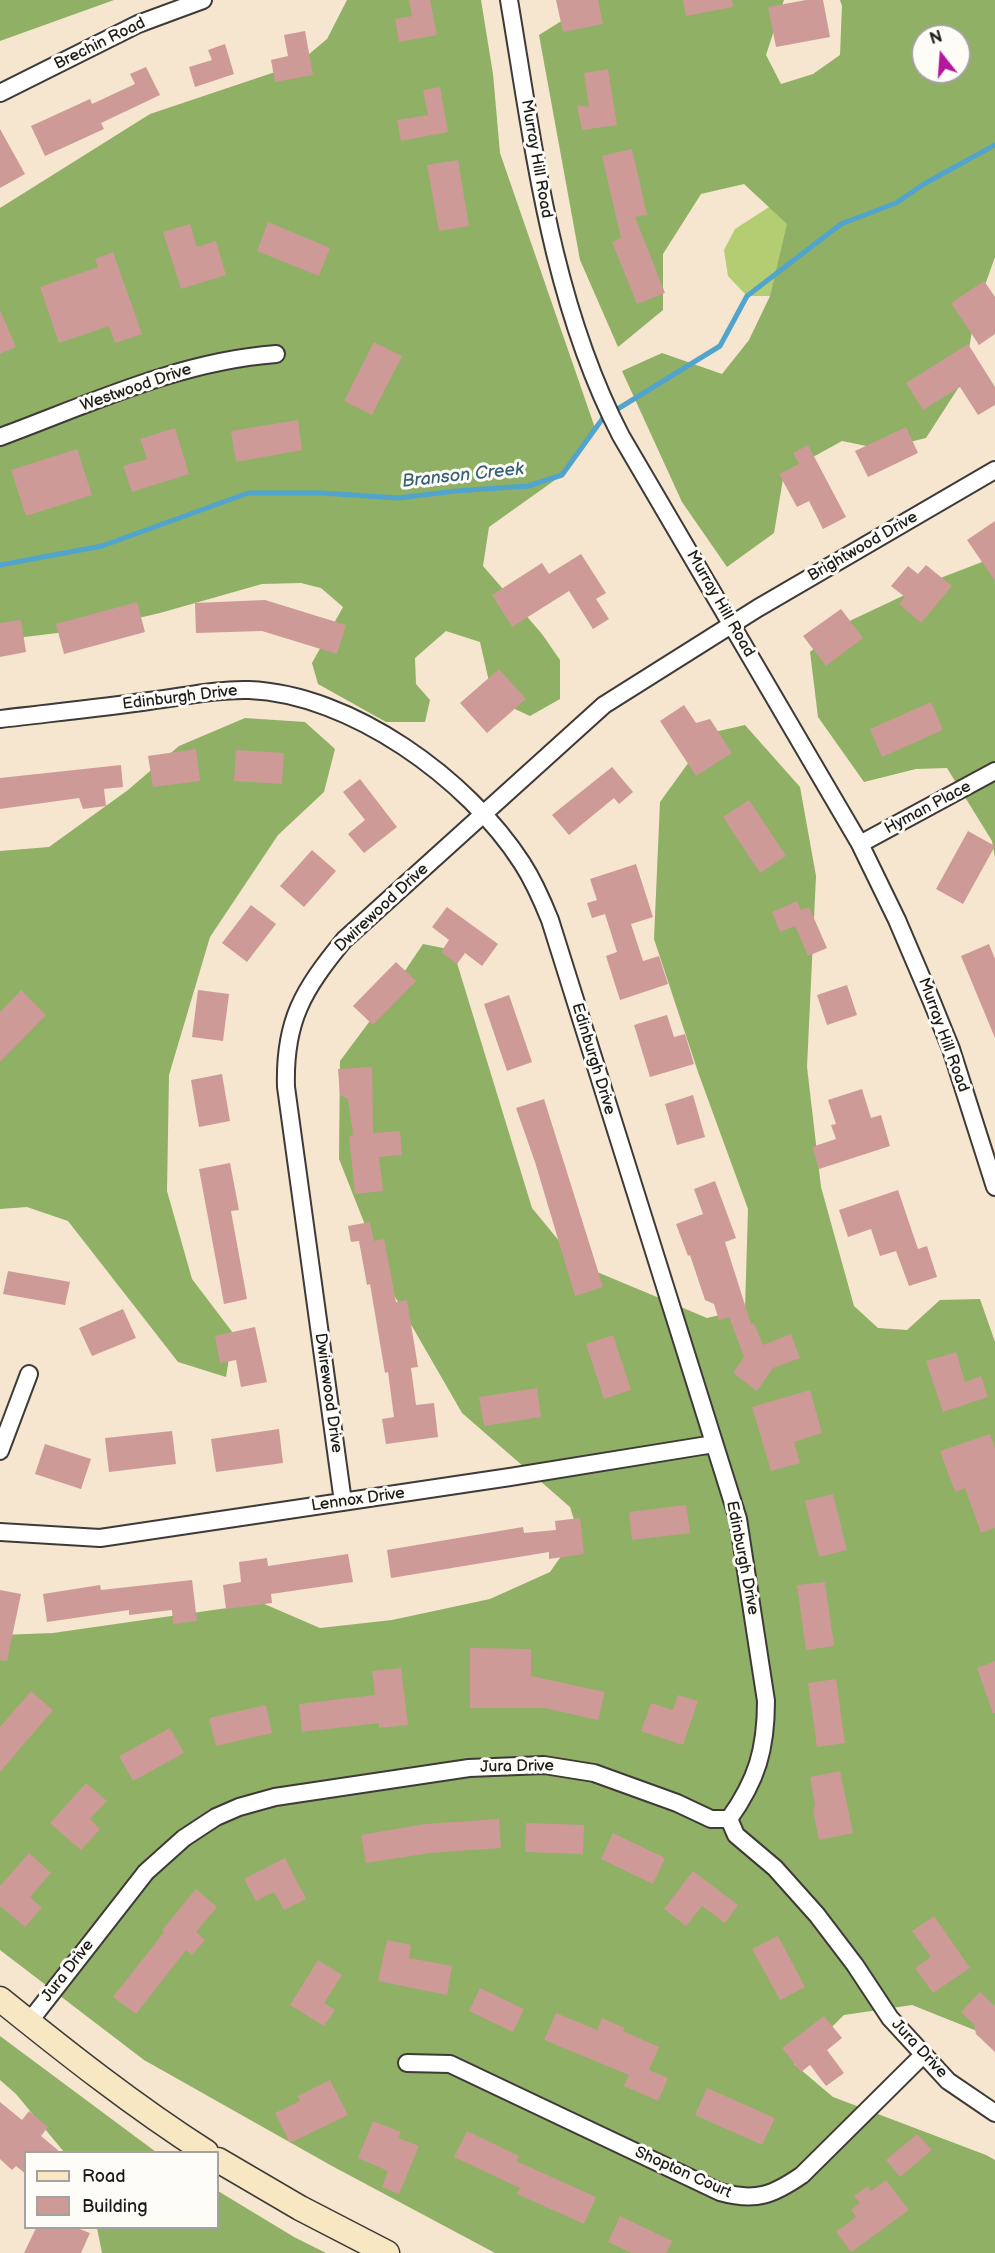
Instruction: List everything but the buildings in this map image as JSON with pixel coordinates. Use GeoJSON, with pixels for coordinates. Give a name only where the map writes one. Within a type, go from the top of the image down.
{"type":"FeatureCollection","features":[{"type":"Feature","properties":{"kind":"main road"},"geometry":{"type":"LineString","coordinates":[[0,1999],[88,2070],[159,2122],[204,2151]]}},
{"type":"Feature","properties":{"kind":"main road"},"geometry":{"type":"LineString","coordinates":[[219,2161],[300,2208],[387,2253]]}},
{"type":"Feature","properties":{"kind":"street","name":"Brechin Road"},"geometry":{"type":"LineString","coordinates":[[0,93],[138,24],[203,0]]}},
{"type":"Feature","properties":{"kind":"street","name":"Murray Hill Road"},"geometry":{"type":"LineString","coordinates":[[509,0],[544,209],[562,283],[604,402],[621,436],[860,844],[933,1002],[951,1049],[995,1187]]}},
{"type":"Feature","properties":{"kind":"street","name":"Westwood Drive"},"geometry":{"type":"LineString","coordinates":[[0,437],[164,376],[213,363],[276,354]]}},
{"type":"Feature","properties":{"kind":"street","name":"Brightwood Drive"},"geometry":{"type":"LineString","coordinates":[[732,624],[995,470]]}},
{"type":"Feature","properties":{"kind":"street","name":"Dwirewood Drive"},"geometry":{"type":"LineString","coordinates":[[343,1503],[286,1087],[285,1062],[288,1037],[300,1001],[320,969],[344,940],[604,705],[732,624]]}},
{"type":"Feature","properties":{"kind":"street","name":"Edinburgh Drive"},"geometry":{"type":"LineString","coordinates":[[0,719],[212,691],[250,690],[287,694],[336,709],[402,746],[443,776],[483,814],[522,863],[550,920],[738,1519],[766,1701],[765,1739],[759,1763],[749,1787],[729,1819]]}},
{"type":"Feature","properties":{"kind":"street","name":"Hyman Place"},"geometry":{"type":"LineString","coordinates":[[860,844],[995,771]]}},
{"type":"Feature","properties":{"kind":"street"},"geometry":{"type":"LineString","coordinates":[[0,1451],[29,1374]]}},
{"type":"Feature","properties":{"kind":"street","name":"Lennox Drive"},"geometry":{"type":"LineString","coordinates":[[0,1532],[100,1538],[343,1503],[714,1444]]}},
{"type":"Feature","properties":{"kind":"street","name":"Jura Drive"},"geometry":{"type":"LineString","coordinates":[[29,2022],[146,1872],[184,1838],[216,1817],[239,1807],[275,1797],[469,1768],[544,1765],[594,1773],[676,1803],[711,1820],[729,1819],[736,1835],[775,1868],[817,1915],[855,1965],[890,2018],[948,2081],[995,2113]]}},
{"type":"Feature","properties":{"kind":"street","name":"Shopton Court"},"geometry":{"type":"LineString","coordinates":[[407,2063],[450,2064],[720,2193],[744,2198],[770,2194],[802,2175],[924,2055]]}},
{"type":"Feature","properties":{"kind":"green space"},"geometry":{"type":"Polygon","coordinates":[[[0,0],[114,0],[0,41],[0,0]]]}},
{"type":"Feature","properties":{"kind":"green space"},"geometry":{"type":"Polygon","coordinates":[[[347,0],[481,0],[493,74],[500,153],[595,428],[562,475],[489,527],[483,566],[542,634],[560,660],[560,699],[530,716],[493,699],[480,642],[446,631],[415,658],[416,684],[430,700],[425,722],[386,722],[318,684],[312,663],[343,607],[321,588],[301,583],[262,584],[160,613],[90,629],[0,640],[0,208],[150,114],[296,65],[327,39],[347,0]]]}},
{"type":"Feature","properties":{"kind":"green space"},"geometry":{"type":"Polygon","coordinates":[[[595,0],[784,0],[766,55],[781,84],[813,74],[840,55],[842,6],[840,0],[995,0],[995,257],[975,313],[964,379],[926,438],[881,449],[842,441],[784,473],[774,533],[727,567],[682,502],[622,371],[662,353],[722,374],[749,340],[770,296],[787,224],[744,184],[701,194],[663,254],[663,310],[618,347],[580,260],[539,35],[595,0]]]}},
{"type":"Feature","properties":{"kind":"green space"},"geometry":{"type":"Polygon","coordinates":[[[797,189],[770,296],[747,296],[728,276],[724,250],[735,229],[797,189]]]}},
{"type":"Feature","properties":{"kind":"green space"},"geometry":{"type":"Polygon","coordinates":[[[995,557],[995,858],[992,841],[947,768],[916,769],[864,782],[818,717],[810,652],[841,625],[943,577],[995,557]]]}},
{"type":"Feature","properties":{"kind":"green space"},"geometry":{"type":"Polygon","coordinates":[[[245,718],[305,722],[335,749],[324,792],[278,835],[210,937],[169,1075],[167,1191],[192,1279],[233,1333],[226,1377],[178,1362],[68,1221],[27,1207],[0,1209],[0,851],[49,847],[128,790],[179,746],[245,718]]]}},
{"type":"Feature","properties":{"kind":"green space"},"geometry":{"type":"Polygon","coordinates":[[[745,725],[800,787],[816,876],[807,1067],[821,1187],[854,1306],[878,1328],[907,1330],[940,1300],[980,1299],[995,1342],[995,2029],[977,2031],[912,2005],[844,2015],[794,2064],[833,2097],[995,2160],[995,2253],[495,2253],[332,2166],[144,2060],[0,1950],[0,1635],[53,1633],[262,1603],[320,1628],[392,1620],[490,1599],[550,1572],[578,1532],[570,1507],[462,1413],[390,1288],[339,1159],[340,1061],[423,944],[453,950],[532,1208],[578,1264],[707,1318],[745,1309],[748,1209],[698,1072],[654,939],[660,802],[710,733],[745,725]]]}},
{"type":"Feature","properties":{"kind":"green space"},"geometry":{"type":"Polygon","coordinates":[[[0,2036],[155,2151],[63,2151],[16,2094],[0,2080],[0,2036]]]}},
{"type":"Feature","properties":{"kind":"green space"},"geometry":{"type":"Polygon","coordinates":[[[219,2192],[294,2237],[326,2253],[102,2253],[97,2229],[219,2229],[219,2192]]]}},
{"type":"Feature","properties":{"kind":"waterway","name":"Branson Creek"},"geometry":{"type":"LineString","coordinates":[[0,565],[102,546],[248,493],[322,493],[398,498],[528,486],[562,475],[603,418],[720,346],[747,296],[841,224],[896,203],[924,184],[995,145]]}}]}
